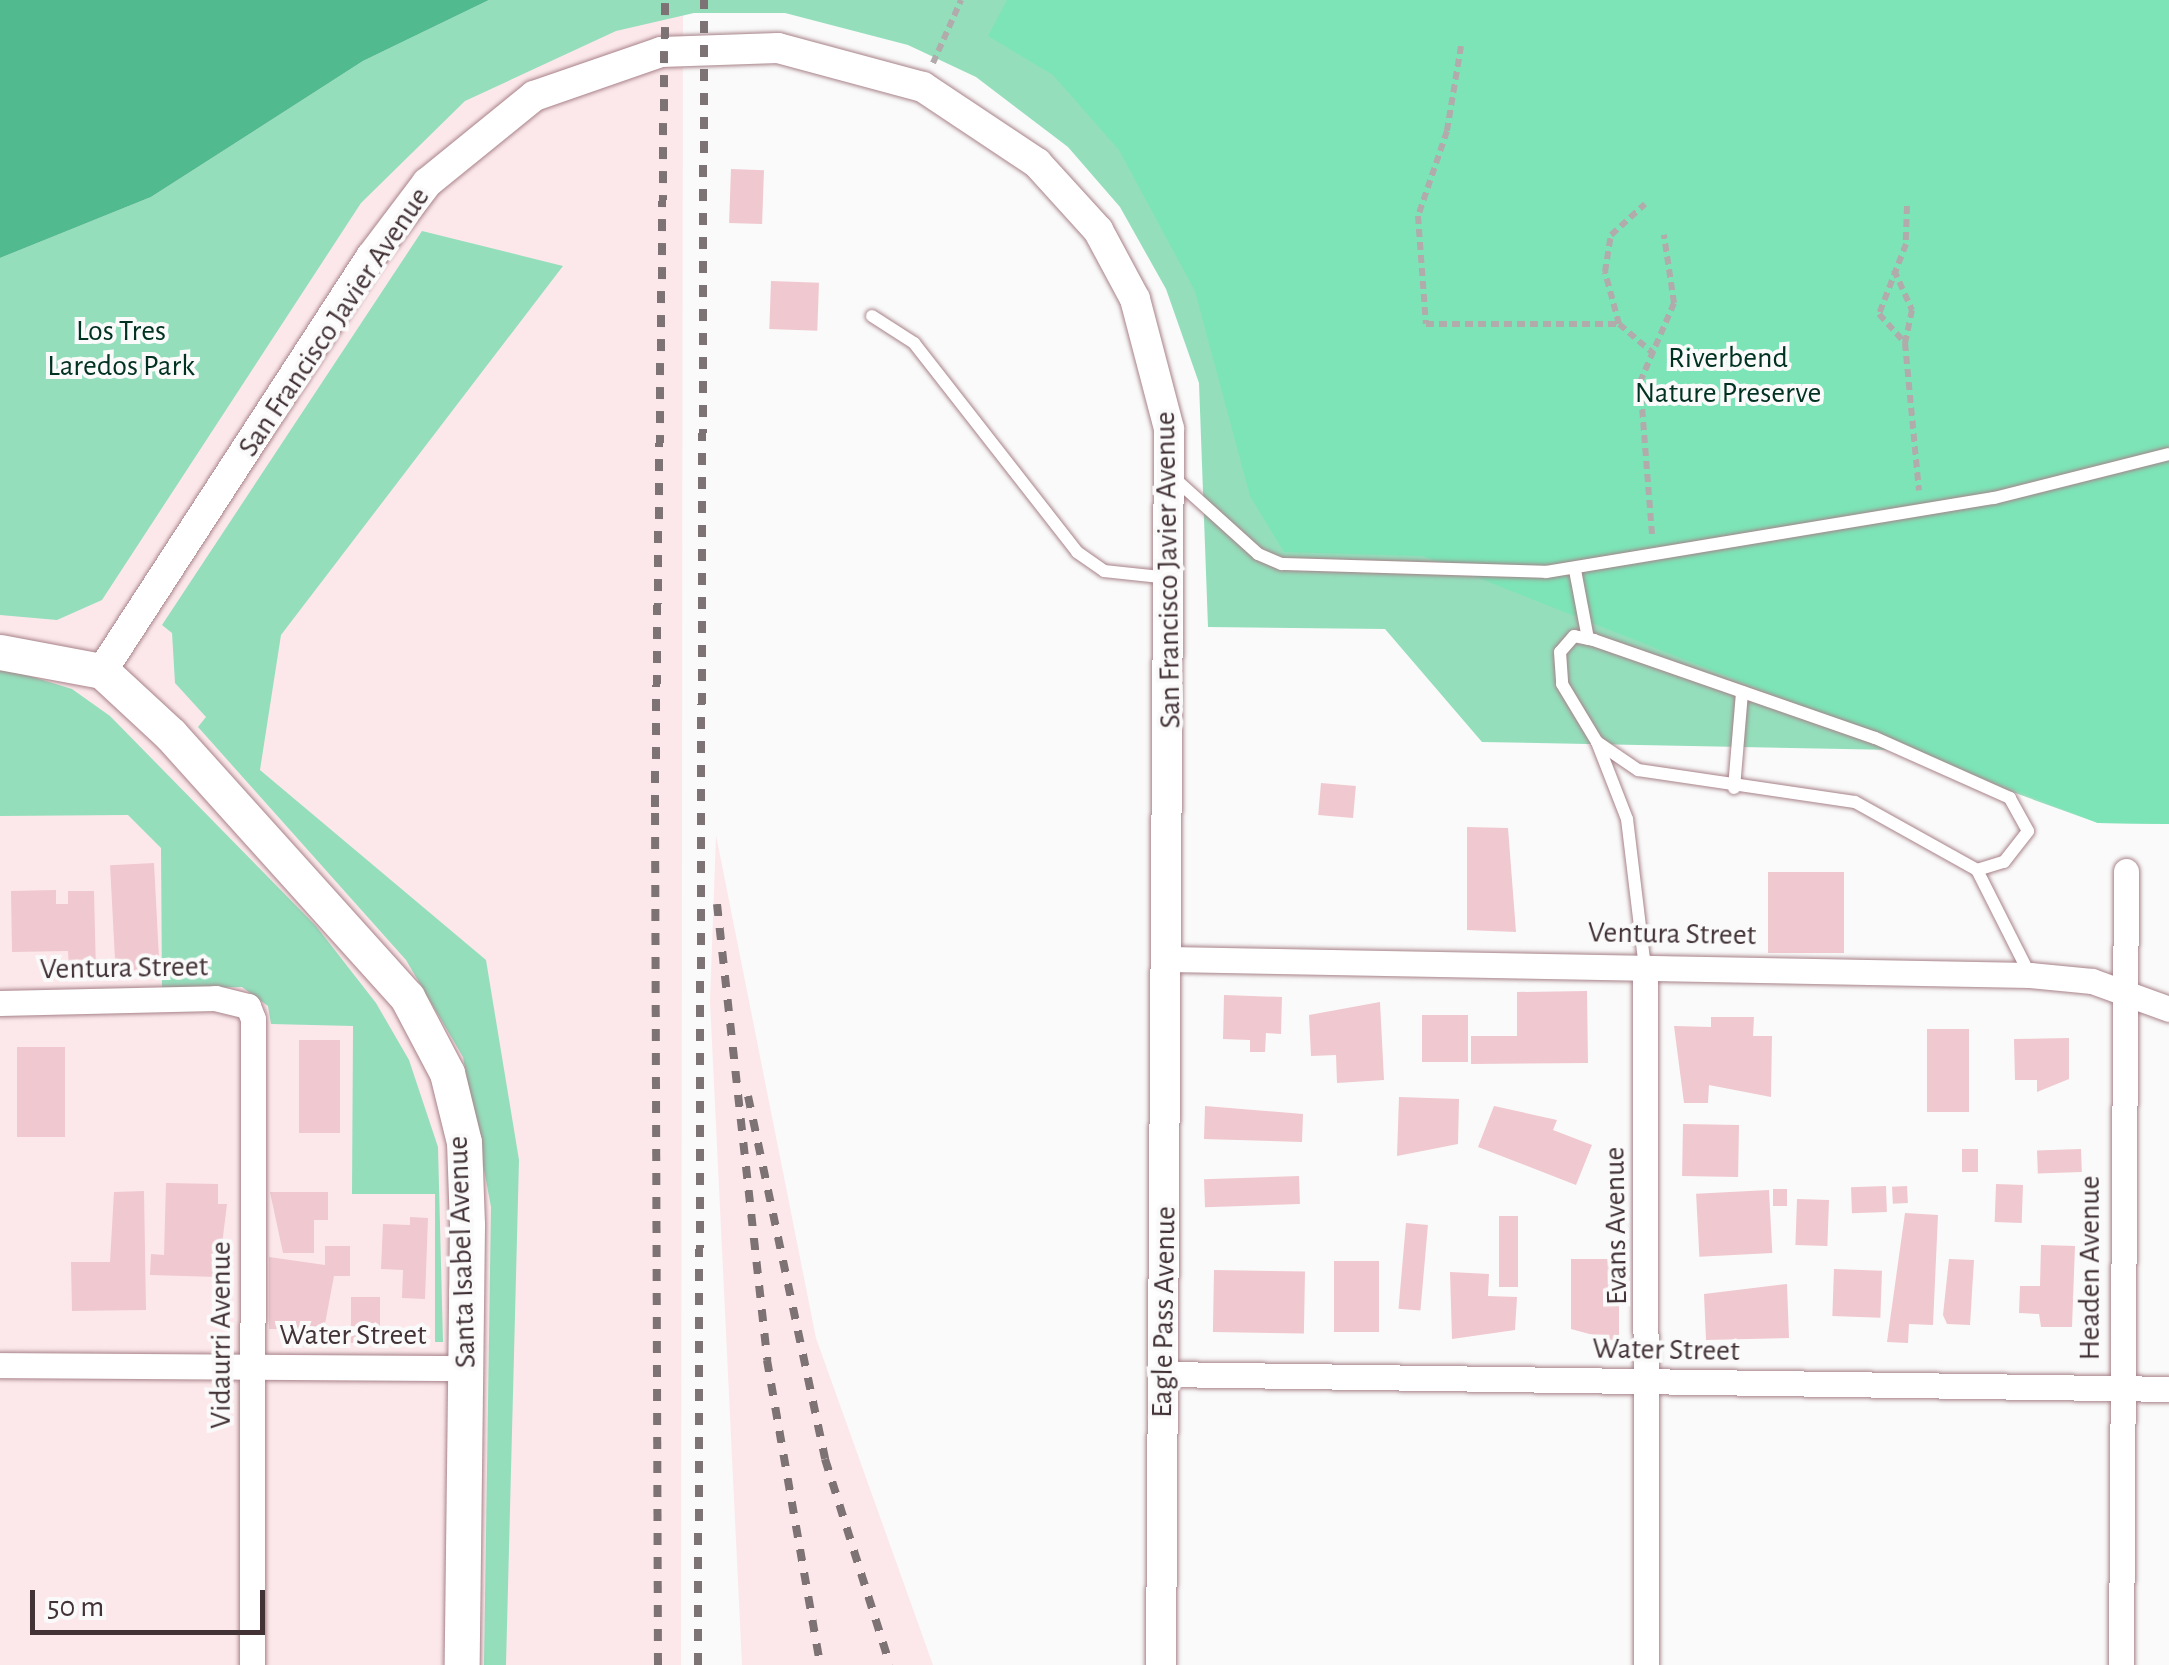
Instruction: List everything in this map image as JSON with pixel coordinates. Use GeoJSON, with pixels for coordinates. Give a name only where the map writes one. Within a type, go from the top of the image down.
{"type":"FeatureCollection","features":[{"type":"Feature","properties":{"kind":"main road"},"geometry":{"type":"LineString","coordinates":[[0,652],[102,672]]}},
{"type":"Feature","properties":{"kind":"main road","name":"Santa Isabel Avenue"},"geometry":{"type":"LineString","coordinates":[[102,672],[317,891],[415,1012],[447,1073],[464,1142],[462,1665]]}},
{"type":"Feature","properties":{"kind":"street","name":"San Francisco Javier Avenue"},"geometry":{"type":"LineString","coordinates":[[102,672],[427,184],[534,96],[661,52],[778,48],[887,72],[973,115],[1038,163],[1098,230],[1135,299],[1162,385],[1172,476],[1168,959]]}},
{"type":"Feature","properties":{"kind":"street","name":"Headen Avenue"},"geometry":{"type":"LineString","coordinates":[[2121,1665],[2126,871]]}},
{"type":"Feature","properties":{"kind":"street","name":"Ventura Street"},"geometry":{"type":"LineString","coordinates":[[1168,959],[2030,975],[2124,992],[2169,1009]]}},
{"type":"Feature","properties":{"kind":"street","name":"Eagle Pass Avenue"},"geometry":{"type":"LineString","coordinates":[[1161,1665],[1168,959]]}},
{"type":"Feature","properties":{"kind":"street","name":"Evans Avenue"},"geometry":{"type":"LineString","coordinates":[[1646,966],[1650,1382],[1646,1665]]}},
{"type":"Feature","properties":{"kind":"street","name":"Ventura Street"},"geometry":{"type":"LineString","coordinates":[[0,1003],[215,998],[248,1006]]}},
{"type":"Feature","properties":{"kind":"street","name":"Vidaurri Avenue"},"geometry":{"type":"LineString","coordinates":[[248,1006],[256,1049],[252,1665]]}},
{"type":"Feature","properties":{"kind":"street","name":"Water Street"},"geometry":{"type":"LineString","coordinates":[[0,1365],[466,1368]]}},
{"type":"Feature","properties":{"kind":"street","name":"Water Street"},"geometry":{"type":"LineString","coordinates":[[1162,1374],[2169,1390]]}},
{"type":"Feature","properties":{"kind":"lane"},"geometry":{"type":"LineString","coordinates":[[872,316],[914,344],[1077,552],[1104,570],[1173,578]]}},
{"type":"Feature","properties":{"kind":"lane"},"geometry":{"type":"LineString","coordinates":[[1172,476],[1258,554],[1300,569],[1576,570],[1916,509],[2169,454]]}},
{"type":"Feature","properties":{"kind":"lane"},"geometry":{"type":"LineString","coordinates":[[1576,570],[1588,639]]}},
{"type":"Feature","properties":{"kind":"lane"},"geometry":{"type":"LineString","coordinates":[[1646,966],[1627,819],[1597,742],[1562,684],[1560,652],[1574,636],[1742,692],[2010,798],[2028,831],[2004,862],[1977,870]]}},
{"type":"Feature","properties":{"kind":"lane"},"geometry":{"type":"LineString","coordinates":[[1734,788],[1742,692]]}},
{"type":"Feature","properties":{"kind":"lane"},"geometry":{"type":"LineString","coordinates":[[1597,742],[1638,770],[1734,788],[1855,802],[1977,870],[2030,975]]}},
{"type":"Feature","properties":{"kind":"path"},"geometry":{"type":"LineString","coordinates":[[933,63],[961,0]]}},
{"type":"Feature","properties":{"kind":"path"},"geometry":{"type":"LineString","coordinates":[[1462,46],[1440,158],[1418,216],[1422,316],[1448,329],[1618,324]]}},
{"type":"Feature","properties":{"kind":"path"},"geometry":{"type":"LineString","coordinates":[[1646,204],[1611,236],[1605,272],[1618,324],[1654,354]]}},
{"type":"Feature","properties":{"kind":"path"},"geometry":{"type":"LineString","coordinates":[[1905,343],[1878,314],[1906,244],[1907,206]]}},
{"type":"Feature","properties":{"kind":"path"},"geometry":{"type":"LineString","coordinates":[[1654,556],[1640,382],[1674,303],[1664,236]]}},
{"type":"Feature","properties":{"kind":"path"},"geometry":{"type":"LineString","coordinates":[[1893,269],[1912,310],[1905,343],[1921,476],[1916,509]]}},
{"type":"Feature","properties":{"kind":"shaded area"},"geometry":{"type":"Polygon","coordinates":[[[0,0],[489,0],[363,61],[151,197],[0,258],[0,0]]]}},
{"type":"Feature","properties":{"kind":"shaded area"},"geometry":{"type":"Polygon","coordinates":[[[489,0],[683,0],[681,1665],[0,1665],[0,258],[151,197],[327,84],[489,0]]]}},
{"type":"Feature","properties":{"kind":"shaded area"},"geometry":{"type":"Polygon","coordinates":[[[716,835],[816,1338],[933,1665],[742,1665],[710,1001],[716,835]]]}},
{"type":"Feature","properties":{"kind":"green space","name":"Riverbend Nature Preserve"},"geometry":{"type":"Polygon","coordinates":[[[489,0],[2169,0],[2169,824],[2098,823],[1896,750],[1482,742],[1385,629],[1208,627],[1199,383],[1166,289],[1120,207],[1068,147],[976,77],[908,45],[785,13],[694,13],[616,31],[465,101],[361,203],[102,600],[57,620],[0,615],[0,258],[151,197],[363,61],[489,0]]]}},
{"type":"Feature","properties":{"kind":"green space","name":"Riverbend Nature Preserve"},"geometry":{"type":"Polygon","coordinates":[[[1007,0],[2169,0],[2169,824],[2098,823],[1423,556],[1284,552],[1250,496],[1195,291],[1119,150],[1053,75],[988,36],[1007,0]]]}},
{"type":"Feature","properties":{"kind":"green space"},"geometry":{"type":"Polygon","coordinates":[[[422,231],[563,266],[281,635],[260,770],[486,960],[519,1160],[506,1665],[484,1665],[491,1207],[463,1057],[406,960],[198,727],[206,717],[175,683],[172,633],[162,625],[422,231]]]}},
{"type":"Feature","properties":{"kind":"green space"},"geometry":{"type":"Polygon","coordinates":[[[0,667],[72,689],[110,716],[316,926],[376,1003],[409,1060],[438,1147],[443,1342],[435,1342],[435,1194],[352,1194],[353,1026],[271,1024],[268,1006],[242,987],[162,989],[161,848],[128,815],[0,816],[0,667]]]}},
{"type":"Feature","properties":{"kind":"building"},"geometry":{"type":"Polygon","coordinates":[[[731,169],[764,170],[762,224],[729,223],[731,169]]]}},
{"type":"Feature","properties":{"kind":"building"},"geometry":{"type":"Polygon","coordinates":[[[771,281],[819,283],[817,331],[769,329],[771,281]]]}},
{"type":"Feature","properties":{"kind":"building"},"geometry":{"type":"Polygon","coordinates":[[[1321,783],[1356,786],[1353,818],[1318,815],[1321,783]]]}},
{"type":"Feature","properties":{"kind":"building"},"geometry":{"type":"Polygon","coordinates":[[[1467,827],[1508,828],[1516,932],[1467,930],[1467,827]]]}},
{"type":"Feature","properties":{"kind":"building"},"geometry":{"type":"Polygon","coordinates":[[[154,863],[160,969],[116,971],[110,865],[154,863]]]}},
{"type":"Feature","properties":{"kind":"building"},"geometry":{"type":"Polygon","coordinates":[[[1768,872],[1844,872],[1844,953],[1768,953],[1768,872]]]}},
{"type":"Feature","properties":{"kind":"building"},"geometry":{"type":"Polygon","coordinates":[[[56,890],[56,904],[68,904],[68,891],[94,891],[96,972],[69,972],[68,951],[12,952],[11,891],[56,890]]]}},
{"type":"Feature","properties":{"kind":"building"},"geometry":{"type":"Polygon","coordinates":[[[1587,991],[1588,1063],[1471,1064],[1471,1036],[1517,1036],[1517,992],[1587,991]]]}},
{"type":"Feature","properties":{"kind":"building"},"geometry":{"type":"Polygon","coordinates":[[[1224,995],[1282,997],[1281,1034],[1266,1033],[1265,1052],[1250,1052],[1250,1040],[1223,1039],[1224,995]]]}},
{"type":"Feature","properties":{"kind":"building"},"geometry":{"type":"Polygon","coordinates":[[[1380,1002],[1384,1080],[1337,1083],[1336,1055],[1311,1056],[1309,1015],[1380,1002]]]}},
{"type":"Feature","properties":{"kind":"building"},"geometry":{"type":"Polygon","coordinates":[[[1422,1015],[1468,1015],[1468,1062],[1422,1062],[1422,1015]]]}},
{"type":"Feature","properties":{"kind":"building"},"geometry":{"type":"Polygon","coordinates":[[[1711,1017],[1754,1017],[1753,1036],[1772,1036],[1771,1097],[1709,1085],[1708,1103],[1684,1103],[1674,1026],[1711,1027],[1711,1017]]]}},
{"type":"Feature","properties":{"kind":"building"},"geometry":{"type":"Polygon","coordinates":[[[1927,1029],[1969,1029],[1969,1112],[1927,1112],[1927,1029]]]}},
{"type":"Feature","properties":{"kind":"building"},"geometry":{"type":"Polygon","coordinates":[[[2069,1038],[2069,1079],[2037,1092],[2037,1080],[2015,1080],[2014,1039],[2069,1038]]]}},
{"type":"Feature","properties":{"kind":"building"},"geometry":{"type":"Polygon","coordinates":[[[299,1040],[340,1040],[340,1133],[299,1133],[299,1040]]]}},
{"type":"Feature","properties":{"kind":"building"},"geometry":{"type":"Polygon","coordinates":[[[17,1047],[65,1047],[65,1137],[17,1137],[17,1047]]]}},
{"type":"Feature","properties":{"kind":"building"},"geometry":{"type":"Polygon","coordinates":[[[1399,1097],[1459,1099],[1458,1144],[1397,1156],[1399,1097]]]}},
{"type":"Feature","properties":{"kind":"building"},"geometry":{"type":"Polygon","coordinates":[[[1205,1106],[1303,1114],[1302,1142],[1204,1139],[1205,1106]]]}},
{"type":"Feature","properties":{"kind":"building"},"geometry":{"type":"Polygon","coordinates":[[[1494,1106],[1557,1120],[1553,1130],[1592,1145],[1576,1185],[1478,1147],[1494,1106]]]}},
{"type":"Feature","properties":{"kind":"building"},"geometry":{"type":"Polygon","coordinates":[[[1683,1124],[1739,1125],[1738,1177],[1682,1176],[1683,1124]]]}},
{"type":"Feature","properties":{"kind":"building"},"geometry":{"type":"Polygon","coordinates":[[[1962,1149],[1978,1149],[1978,1172],[1962,1172],[1962,1149]]]}},
{"type":"Feature","properties":{"kind":"building"},"geometry":{"type":"Polygon","coordinates":[[[2081,1149],[2082,1172],[2038,1174],[2037,1151],[2081,1149]]]}},
{"type":"Feature","properties":{"kind":"building"},"geometry":{"type":"Polygon","coordinates":[[[1299,1176],[1300,1204],[1205,1207],[1204,1179],[1299,1176]]]}},
{"type":"Feature","properties":{"kind":"building"},"geometry":{"type":"Polygon","coordinates":[[[166,1183],[218,1184],[218,1204],[227,1204],[218,1277],[150,1275],[151,1254],[164,1255],[166,1183]]]}},
{"type":"Feature","properties":{"kind":"building"},"geometry":{"type":"Polygon","coordinates":[[[1996,1184],[2023,1185],[2022,1223],[1995,1222],[1996,1184]]]}},
{"type":"Feature","properties":{"kind":"building"},"geometry":{"type":"Polygon","coordinates":[[[1886,1186],[1887,1212],[1852,1213],[1851,1187],[1886,1186]]]}},
{"type":"Feature","properties":{"kind":"building"},"geometry":{"type":"Polygon","coordinates":[[[1907,1186],[1908,1203],[1893,1204],[1892,1187],[1907,1186]]]}},
{"type":"Feature","properties":{"kind":"building"},"geometry":{"type":"Polygon","coordinates":[[[1773,1189],[1787,1189],[1787,1206],[1773,1206],[1773,1189]]]}},
{"type":"Feature","properties":{"kind":"building"},"geometry":{"type":"Polygon","coordinates":[[[1769,1190],[1772,1253],[1699,1257],[1696,1194],[1769,1190]]]}},
{"type":"Feature","properties":{"kind":"building"},"geometry":{"type":"Polygon","coordinates":[[[144,1191],[146,1310],[72,1311],[71,1262],[110,1262],[114,1192],[144,1191]]]}},
{"type":"Feature","properties":{"kind":"building"},"geometry":{"type":"Polygon","coordinates":[[[270,1192],[328,1192],[328,1220],[314,1220],[314,1253],[283,1253],[270,1192]]]}},
{"type":"Feature","properties":{"kind":"building"},"geometry":{"type":"Polygon","coordinates":[[[1797,1199],[1829,1200],[1827,1246],[1795,1245],[1797,1199]]]}},
{"type":"Feature","properties":{"kind":"building"},"geometry":{"type":"Polygon","coordinates":[[[1905,1213],[1938,1215],[1933,1325],[1909,1324],[1908,1343],[1887,1342],[1905,1213]]]}},
{"type":"Feature","properties":{"kind":"building"},"geometry":{"type":"Polygon","coordinates":[[[1499,1216],[1518,1216],[1518,1287],[1499,1287],[1499,1216]]]}},
{"type":"Feature","properties":{"kind":"building"},"geometry":{"type":"Polygon","coordinates":[[[410,1217],[428,1218],[425,1299],[402,1298],[403,1270],[381,1269],[383,1224],[410,1225],[410,1217]]]}},
{"type":"Feature","properties":{"kind":"building"},"geometry":{"type":"Polygon","coordinates":[[[1406,1223],[1428,1225],[1420,1311],[1399,1309],[1406,1223]]]}},
{"type":"Feature","properties":{"kind":"building"},"geometry":{"type":"Polygon","coordinates":[[[2041,1245],[2075,1246],[2072,1327],[2041,1327],[2039,1314],[2019,1313],[2020,1286],[2040,1286],[2041,1245]]]}},
{"type":"Feature","properties":{"kind":"building"},"geometry":{"type":"Polygon","coordinates":[[[325,1246],[350,1246],[350,1276],[334,1276],[324,1329],[269,1329],[269,1257],[325,1265],[325,1246]]]}},
{"type":"Feature","properties":{"kind":"building"},"geometry":{"type":"Polygon","coordinates":[[[1571,1259],[1619,1259],[1619,1342],[1571,1329],[1571,1259]]]}},
{"type":"Feature","properties":{"kind":"building"},"geometry":{"type":"Polygon","coordinates":[[[1949,1259],[1974,1260],[1970,1325],[1947,1324],[1943,1315],[1949,1259]]]}},
{"type":"Feature","properties":{"kind":"building"},"geometry":{"type":"Polygon","coordinates":[[[1334,1261],[1379,1261],[1379,1332],[1334,1332],[1334,1261]]]}},
{"type":"Feature","properties":{"kind":"building"},"geometry":{"type":"Polygon","coordinates":[[[1834,1269],[1882,1271],[1880,1318],[1832,1316],[1834,1269]]]}},
{"type":"Feature","properties":{"kind":"building"},"geometry":{"type":"Polygon","coordinates":[[[1214,1270],[1305,1272],[1304,1334],[1213,1332],[1214,1270]]]}},
{"type":"Feature","properties":{"kind":"building"},"geometry":{"type":"Polygon","coordinates":[[[1450,1272],[1489,1274],[1488,1296],[1517,1297],[1515,1330],[1452,1339],[1450,1272]]]}},
{"type":"Feature","properties":{"kind":"building"},"geometry":{"type":"Polygon","coordinates":[[[1787,1284],[1789,1338],[1706,1340],[1704,1294],[1787,1284]]]}},
{"type":"Feature","properties":{"kind":"building"},"geometry":{"type":"Polygon","coordinates":[[[351,1297],[380,1297],[380,1343],[351,1343],[351,1297]]]}},
{"type":"Feature","properties":{"kind":"railway"},"geometry":{"type":"LineString","coordinates":[[658,1665],[655,807],[665,0]]}},
{"type":"Feature","properties":{"kind":"railway"},"geometry":{"type":"LineString","coordinates":[[698,1665],[704,0]]}},
{"type":"Feature","properties":{"kind":"railway"},"geometry":{"type":"LineString","coordinates":[[717,904],[767,1360],[820,1665]]}},
{"type":"Feature","properties":{"kind":"railway"},"geometry":{"type":"LineString","coordinates":[[748,1096],[825,1459],[890,1665]]}},
{"type":"Feature","properties":{"kind":"park label","name":"Los Tres Laredos Park"},"geometry":{"type":"Point","coordinates":[121,348]}}]}
